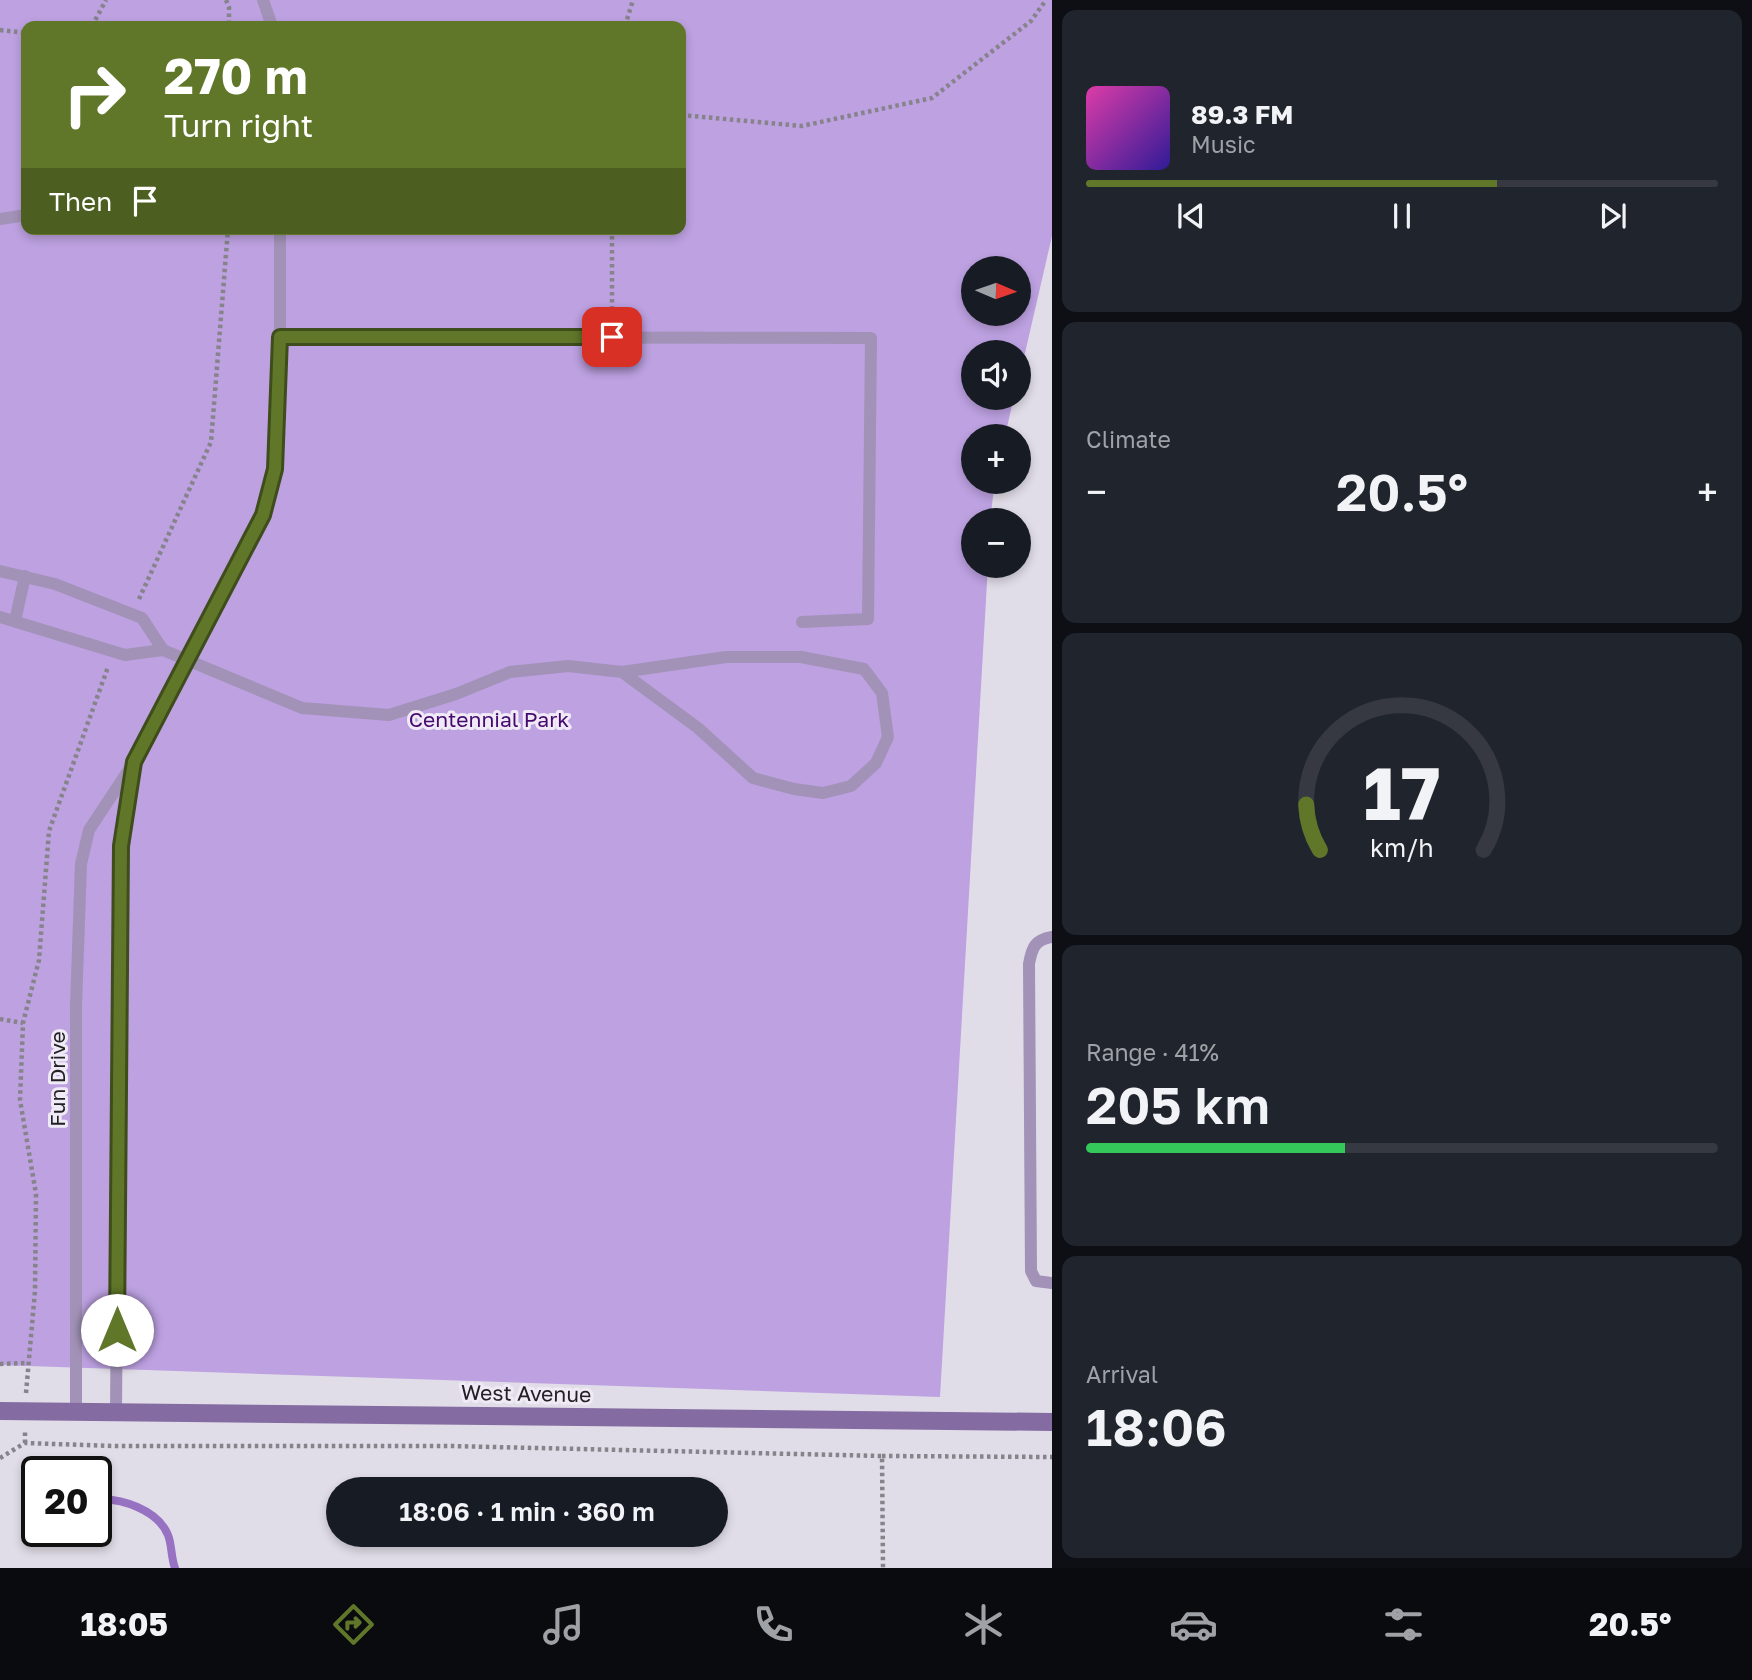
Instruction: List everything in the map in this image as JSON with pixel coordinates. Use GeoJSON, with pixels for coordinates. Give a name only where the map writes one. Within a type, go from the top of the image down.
{"type":"FeatureCollection","features":[{"type":"Feature","properties":{"kind":"street","name":"West Avenue"},"geometry":{"type":"LineString","coordinates":[[0,1410],[1052,1422]]}},
{"type":"Feature","properties":{"kind":"lane"},"geometry":{"type":"LineString","coordinates":[[263,0],[270,21]]}},
{"type":"Feature","properties":{"kind":"lane"},"geometry":{"type":"LineString","coordinates":[[0,219],[21,216]]}},
{"type":"Feature","properties":{"kind":"lane","name":"Fun Drive"},"geometry":{"type":"LineString","coordinates":[[76,1410],[76,1006],[81,864],[89,830],[134,762],[263,515],[275,469],[280,337],[280,235]]}},
{"type":"Feature","properties":{"kind":"lane"},"geometry":{"type":"LineString","coordinates":[[280,337],[871,338],[868,619],[802,622]]}},
{"type":"Feature","properties":{"kind":"lane"},"geometry":{"type":"LineString","coordinates":[[0,571],[92,597],[142,618],[163,650]]}},
{"type":"Feature","properties":{"kind":"lane"},"geometry":{"type":"LineString","coordinates":[[15,621],[24,576]]}},
{"type":"Feature","properties":{"kind":"lane"},"geometry":{"type":"LineString","coordinates":[[0,617],[125,655],[163,650],[302,708],[389,715],[456,694],[510,672],[568,666],[622,672],[726,657],[801,657],[864,669],[882,693],[888,737],[876,763],[851,786],[823,793],[794,789],[753,778],[698,728],[622,672]]}},
{"type":"Feature","properties":{"kind":"lane","name":"Fun Drive"},"geometry":{"type":"LineString","coordinates":[[116,1410],[121,846],[134,762]]}},
{"type":"Feature","properties":{"kind":"lane"},"geometry":{"type":"LineString","coordinates":[[1052,937],[1037,941],[1032,947],[1029,964],[1031,1271],[1036,1281],[1052,1283]]}},
{"type":"Feature","properties":{"kind":"path"},"geometry":{"type":"LineString","coordinates":[[95,21],[106,0]]}},
{"type":"Feature","properties":{"kind":"path"},"geometry":{"type":"LineString","coordinates":[[226,0],[228,21]]}},
{"type":"Feature","properties":{"kind":"path"},"geometry":{"type":"LineString","coordinates":[[627,21],[633,0]]}},
{"type":"Feature","properties":{"kind":"path"},"geometry":{"type":"LineString","coordinates":[[686,115],[802,126],[932,98],[1031,21],[1046,0]]}},
{"type":"Feature","properties":{"kind":"path"},"geometry":{"type":"LineString","coordinates":[[0,30],[21,32]]}},
{"type":"Feature","properties":{"kind":"path"},"geometry":{"type":"LineString","coordinates":[[612,235],[612,337]]}},
{"type":"Feature","properties":{"kind":"path"},"geometry":{"type":"LineString","coordinates":[[0,1019],[23,1023]]}},
{"type":"Feature","properties":{"kind":"path"},"geometry":{"type":"LineString","coordinates":[[0,1364],[27,1363]]}},
{"type":"Feature","properties":{"kind":"path"},"geometry":{"type":"LineString","coordinates":[[0,1458],[25,1443],[115,1446],[450,1446],[882,1456],[1052,1457]]}},
{"type":"Feature","properties":{"kind":"path"},"geometry":{"type":"LineString","coordinates":[[882,1456],[883,1568]]}},
{"type":"Feature","properties":{"kind":"green space","name":"Centennial Park"},"geometry":{"type":"Polygon","coordinates":[[[0,0],[1052,0],[1052,236],[1028,340],[961,340],[961,410],[1011,410],[1008,424],[961,424],[961,494],[993,494],[992,508],[961,508],[961,578],[987,578],[940,1397],[0,1365],[0,0]]]}},
{"type":"Feature","properties":{"kind":"waterway"},"geometry":{"type":"LineString","coordinates":[[112,1501],[137,1507],[163,1526],[168,1535],[175,1568]]}},
{"type":"Feature","properties":{"kind":"route"},"geometry":{"type":"LineString","coordinates":[[117,1330],[121,846],[134,762],[263,515],[275,469],[280,337],[612,337]]}}]}
